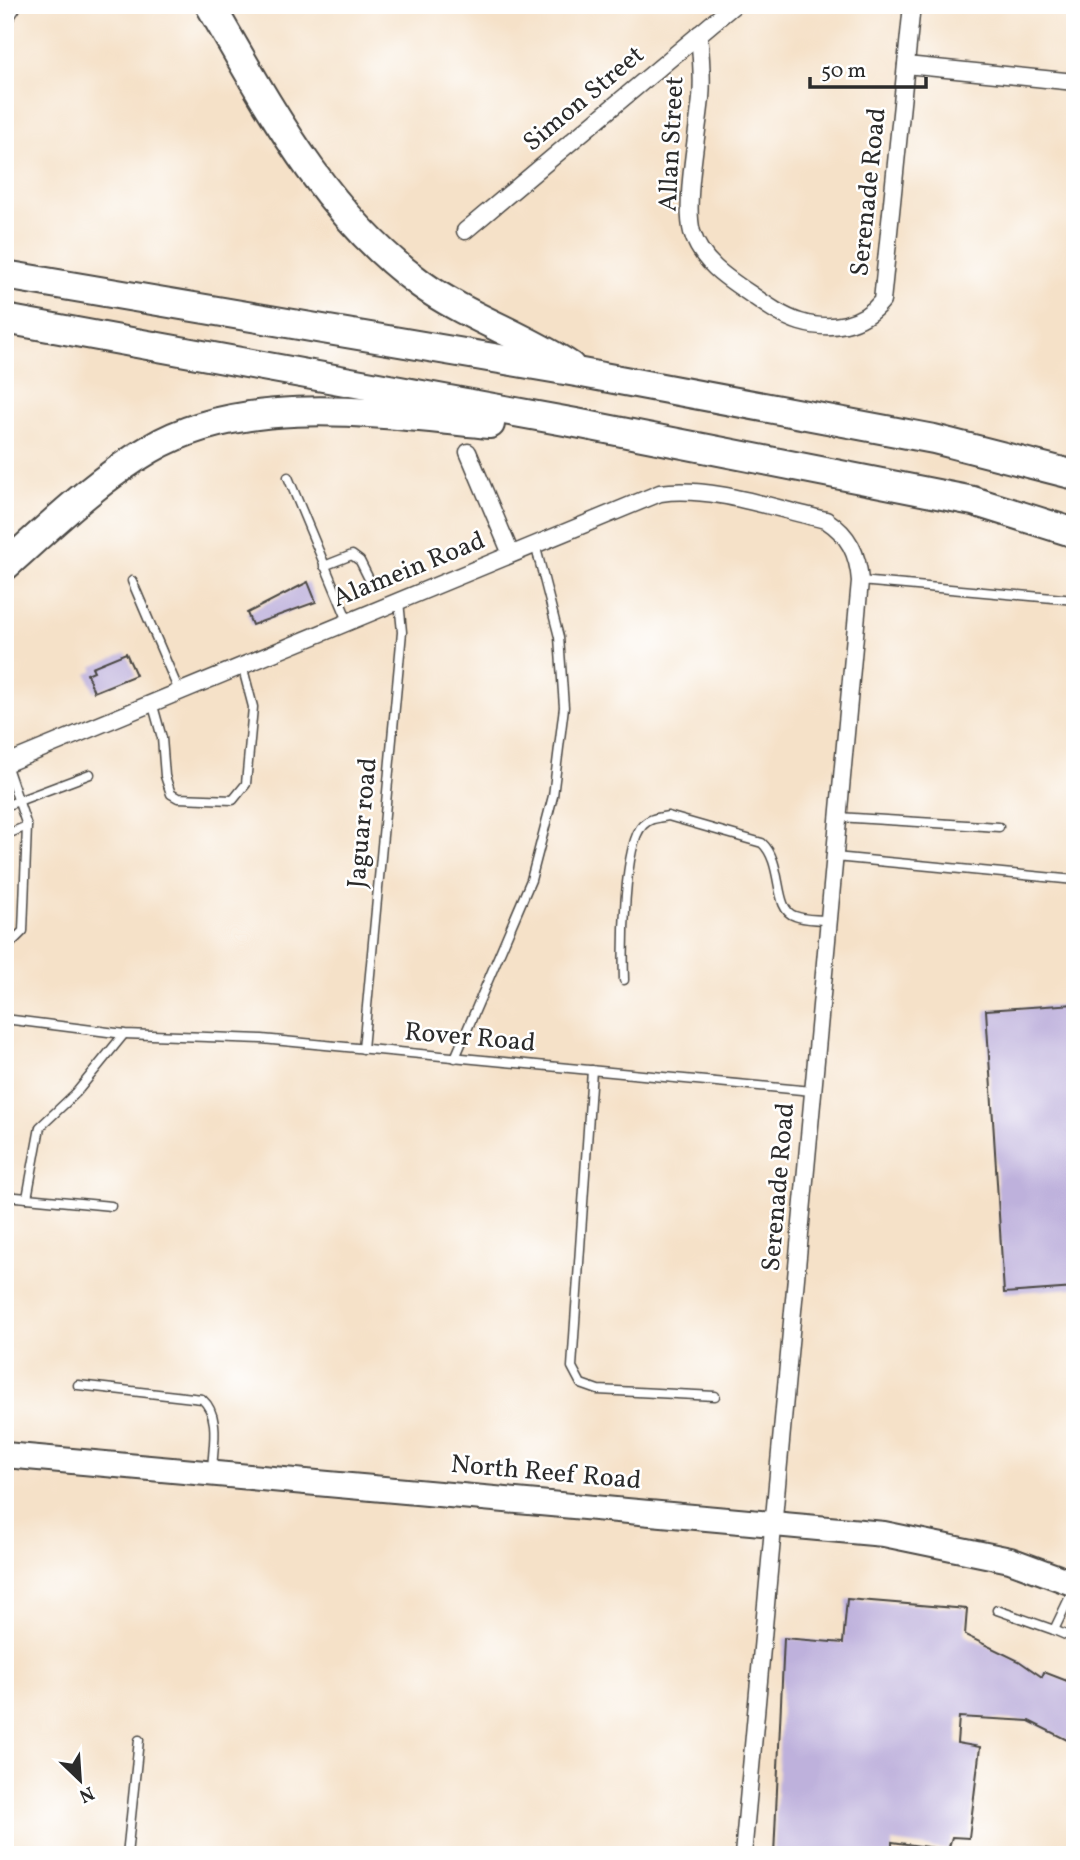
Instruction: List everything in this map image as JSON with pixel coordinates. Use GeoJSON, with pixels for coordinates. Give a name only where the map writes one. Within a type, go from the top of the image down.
{"type":"FeatureCollection","features":[{"type":"Feature","properties":{"kind":"highway"},"geometry":{"type":"LineString","coordinates":[[209,5],[297,150],[347,220],[383,254],[423,285],[538,345],[582,373]]}},
{"type":"Feature","properties":{"kind":"highway"},"geometry":{"type":"LineString","coordinates":[[5,275],[582,373],[934,439],[1075,475]]}},
{"type":"Feature","properties":{"kind":"highway"},"geometry":{"type":"LineString","coordinates":[[5,319],[576,424],[973,501],[1075,533]]}},
{"type":"Feature","properties":{"kind":"highway"},"geometry":{"type":"LineString","coordinates":[[5,566],[113,474],[151,449],[187,431],[224,419],[303,411],[533,428],[576,424]]}},
{"type":"Feature","properties":{"kind":"main road"},"geometry":{"type":"LineString","coordinates":[[5,11],[9,5]]}},
{"type":"Feature","properties":{"kind":"main road","name":"North Reef Road"},"geometry":{"type":"LineString","coordinates":[[5,1455],[884,1534],[943,1544],[1010,1560],[1075,1585]]}},
{"type":"Feature","properties":{"kind":"street","name":"Simon Street"},"geometry":{"type":"LineString","coordinates":[[465,231],[734,5]]}},
{"type":"Feature","properties":{"kind":"street","name":"Serenade Road"},"geometry":{"type":"LineString","coordinates":[[882,301],[912,5]]}},
{"type":"Feature","properties":{"kind":"street","name":"Allan Street"},"geometry":{"type":"LineString","coordinates":[[699,34],[702,94],[691,209],[692,230],[701,250],[719,273],[774,310],[799,321],[822,326],[856,322],[872,314],[882,301]]}},
{"type":"Feature","properties":{"kind":"street"},"geometry":{"type":"LineString","coordinates":[[906,65],[1075,82]]}},
{"type":"Feature","properties":{"kind":"street"},"geometry":{"type":"LineString","coordinates":[[468,452],[511,554]]}},
{"type":"Feature","properties":{"kind":"street","name":"Alamein Road"},"geometry":{"type":"LineString","coordinates":[[6,764],[628,505],[679,490],[826,520],[839,529]]}},
{"type":"Feature","properties":{"kind":"street","name":"Serenade Road"},"geometry":{"type":"LineString","coordinates":[[743,1855],[860,581],[858,561],[839,529]]}},
{"type":"Feature","properties":{"kind":"lane"},"geometry":{"type":"LineString","coordinates":[[288,477],[348,621]]}},
{"type":"Feature","properties":{"kind":"lane"},"geometry":{"type":"LineString","coordinates":[[455,1058],[531,880],[553,796],[564,707],[559,637],[536,544]]}},
{"type":"Feature","properties":{"kind":"lane"},"geometry":{"type":"LineString","coordinates":[[324,566],[352,555],[360,561],[369,579]]}},
{"type":"Feature","properties":{"kind":"lane"},"geometry":{"type":"LineString","coordinates":[[132,580],[179,691]]}},
{"type":"Feature","properties":{"kind":"lane"},"geometry":{"type":"LineString","coordinates":[[860,581],[1075,600]]}},
{"type":"Feature","properties":{"kind":"lane","name":"Jaguar road"},"geometry":{"type":"LineString","coordinates":[[363,1049],[402,632],[399,601]]}},
{"type":"Feature","properties":{"kind":"lane"},"geometry":{"type":"LineString","coordinates":[[152,702],[171,794],[178,798],[233,800],[246,784],[253,707],[242,665]]}},
{"type":"Feature","properties":{"kind":"lane"},"geometry":{"type":"LineString","coordinates":[[5,949],[23,931],[27,825],[6,764]]}},
{"type":"Feature","properties":{"kind":"lane"},"geometry":{"type":"LineString","coordinates":[[5,806],[90,774]]}},
{"type":"Feature","properties":{"kind":"lane"},"geometry":{"type":"LineString","coordinates":[[624,980],[623,926],[632,852],[641,827],[652,819],[668,816],[762,843],[771,851],[777,866],[781,902],[785,910],[795,916],[829,920]]}},
{"type":"Feature","properties":{"kind":"lane"},"geometry":{"type":"LineString","coordinates":[[838,817],[999,827]]}},
{"type":"Feature","properties":{"kind":"lane"},"geometry":{"type":"LineString","coordinates":[[5,835],[27,825]]}},
{"type":"Feature","properties":{"kind":"lane"},"geometry":{"type":"LineString","coordinates":[[835,857],[1075,880]]}},
{"type":"Feature","properties":{"kind":"lane","name":"Rover Road"},"geometry":{"type":"LineString","coordinates":[[5,1019],[124,1034],[262,1039],[813,1091]]}},
{"type":"Feature","properties":{"kind":"lane"},"geometry":{"type":"LineString","coordinates":[[27,1198],[40,1127],[76,1093],[124,1034]]}},
{"type":"Feature","properties":{"kind":"lane"},"geometry":{"type":"LineString","coordinates":[[592,1070],[572,1367],[582,1384],[598,1390],[715,1396]]}},
{"type":"Feature","properties":{"kind":"lane"},"geometry":{"type":"LineString","coordinates":[[5,1196],[111,1206]]}},
{"type":"Feature","properties":{"kind":"lane"},"geometry":{"type":"LineString","coordinates":[[78,1385],[202,1399],[211,1408],[214,1419],[211,1473]]}},
{"type":"Feature","properties":{"kind":"lane"},"geometry":{"type":"LineString","coordinates":[[1054,1630],[1075,1585]]}},
{"type":"Feature","properties":{"kind":"lane"},"geometry":{"type":"LineString","coordinates":[[997,1609],[1075,1639]]}},
{"type":"Feature","properties":{"kind":"lane"},"geometry":{"type":"LineString","coordinates":[[127,1855],[139,1740]]}},
{"type":"Feature","properties":{"kind":"building"},"geometry":{"type":"Polygon","coordinates":[[[308,582],[316,602],[252,625],[247,613],[308,582]]]}},
{"type":"Feature","properties":{"kind":"building"},"geometry":{"type":"Polygon","coordinates":[[[126,653],[136,675],[94,692],[87,674],[94,671],[92,667],[126,653]]]}},
{"type":"Feature","properties":{"kind":"building"},"geometry":{"type":"Polygon","coordinates":[[[1075,1004],[1075,1288],[1004,1293],[986,1010],[1075,1004]]]}},
{"type":"Feature","properties":{"kind":"building"},"geometry":{"type":"Polygon","coordinates":[[[847,1599],[967,1609],[965,1635],[1019,1661],[1042,1677],[1044,1672],[1075,1684],[1075,1744],[1029,1721],[959,1717],[957,1743],[980,1747],[969,1838],[952,1837],[948,1850],[892,1842],[892,1855],[774,1855],[784,1638],[843,1643],[847,1599]]]}}]}
